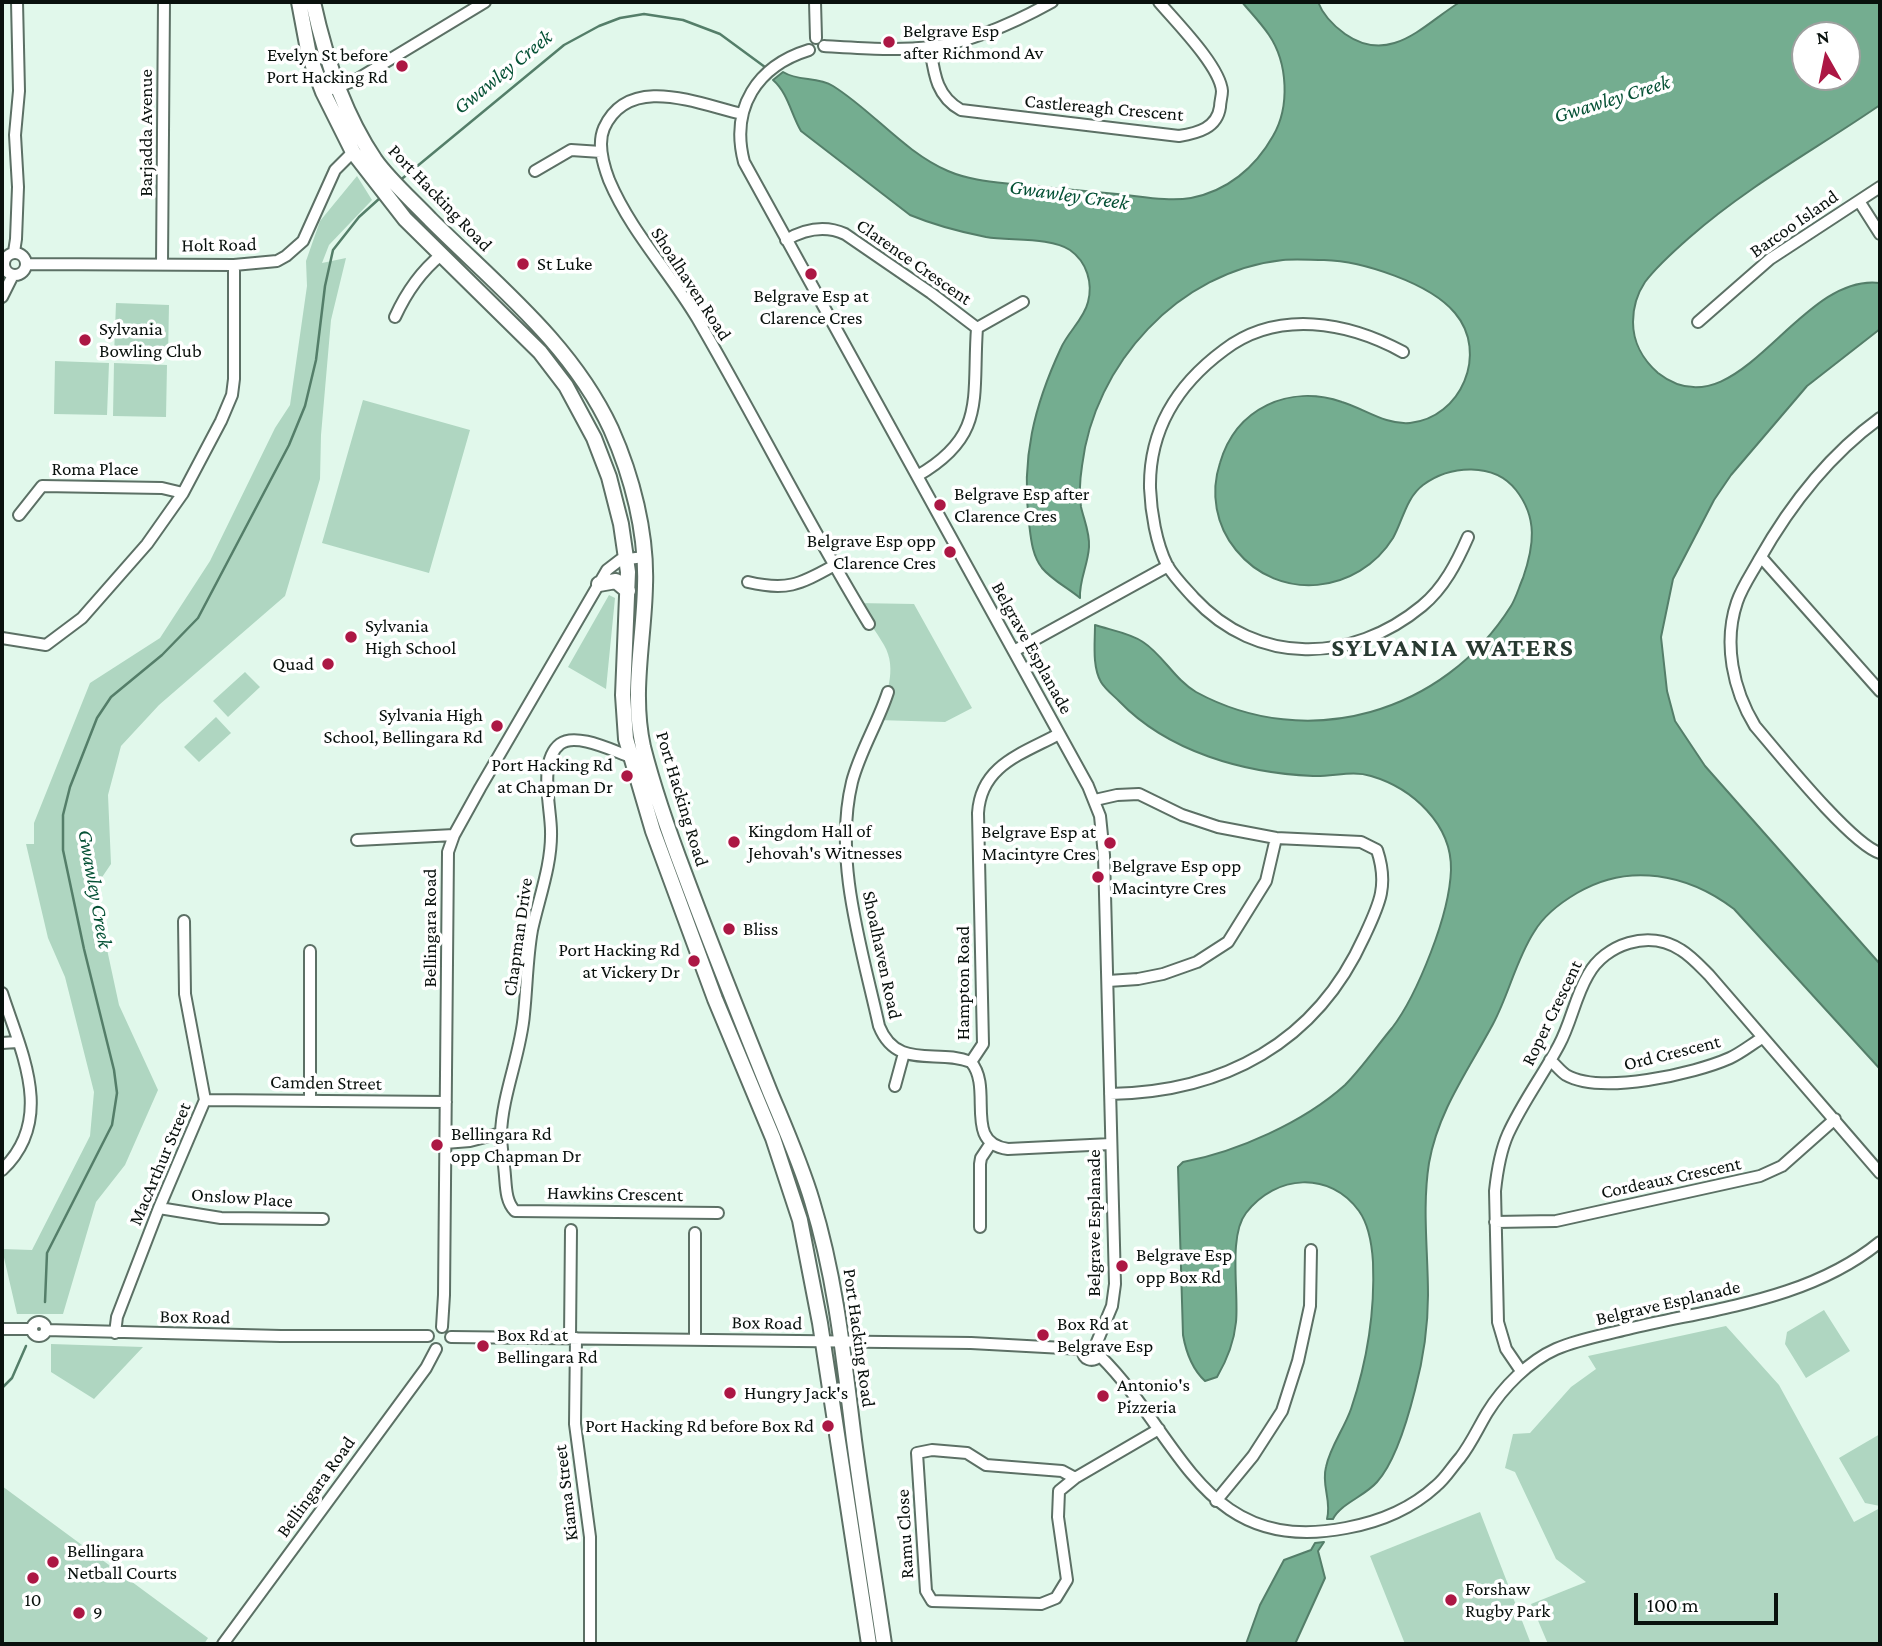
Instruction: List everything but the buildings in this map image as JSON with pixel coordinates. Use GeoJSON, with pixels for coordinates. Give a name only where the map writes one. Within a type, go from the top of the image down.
{"type":"FeatureCollection","features":[{"type":"Feature","properties":{"kind":"main road","name":"Port Hacking Road"},"geometry":{"type":"LineString","coordinates":[[299,2],[309,55],[381,167],[464,253],[518,303],[564,355],[591,392],[621,455],[638,516],[644,557],[645,591],[637,704],[647,761],[664,816],[725,983],[807,1184],[824,1243],[841,1342],[884,1644]]}},
{"type":"Feature","properties":{"kind":"main road","name":"Port Hacking Road"},"geometry":{"type":"LineString","coordinates":[[313,2],[330,90],[353,152],[394,206],[540,352],[566,386],[594,438],[610,477],[627,558],[623,695],[626,739],[653,831],[711,987],[782,1163],[806,1248],[823,1341],[869,1644]]}},
{"type":"Feature","properties":{"kind":"main road"},"geometry":{"type":"LineString","coordinates":[[599,584],[616,581],[628,591]]}},
{"type":"Feature","properties":{"kind":"street"},"geometry":{"type":"LineString","coordinates":[[14,252],[19,91],[17,2]]}},
{"type":"Feature","properties":{"kind":"street","name":"Barjadda Avenue"},"geometry":{"type":"LineString","coordinates":[[162,264],[164,2]]}},
{"type":"Feature","properties":{"kind":"street"},"geometry":{"type":"LineString","coordinates":[[330,90],[356,80],[485,2]]}},
{"type":"Feature","properties":{"kind":"street"},"geometry":{"type":"LineString","coordinates":[[815,2],[820,42],[930,47],[972,37],[1039,5],[1052,2]]}},
{"type":"Feature","properties":{"kind":"street","name":"Castlereagh Crescent"},"geometry":{"type":"LineString","coordinates":[[930,47],[938,87],[951,104],[961,110],[1180,136],[1194,134],[1211,126],[1219,114],[1222,89],[1209,62],[1159,2]]}},
{"type":"Feature","properties":{"kind":"street","name":"Belgrave Esplanade"},"geometry":{"type":"LineString","coordinates":[[820,42],[821,52],[816,54],[809,50],[775,64],[748,98],[742,114],[740,141],[744,162],[1095,800],[1103,843],[1115,1284],[1112,1306],[1097,1342]]}},
{"type":"Feature","properties":{"kind":"street"},"geometry":{"type":"LineString","coordinates":[[535,171],[571,150],[601,152],[604,129],[615,111],[624,104],[648,95],[742,114]]}},
{"type":"Feature","properties":{"kind":"street"},"geometry":{"type":"LineString","coordinates":[[2,152],[16,152]]}},
{"type":"Feature","properties":{"kind":"street","name":"Holt Road"},"geometry":{"type":"LineString","coordinates":[[26,264],[234,265],[277,261],[297,248],[307,234],[334,170],[353,152]]}},
{"type":"Feature","properties":{"kind":"street","name":"Shoalhaven Road"},"geometry":{"type":"LineString","coordinates":[[601,152],[609,179],[634,229],[696,316],[833,566],[869,624]]}},
{"type":"Feature","properties":{"kind":"street","name":"Barcoo Island"},"geometry":{"type":"LineString","coordinates":[[1698,321],[1770,259],[1880,187]]}},
{"type":"Feature","properties":{"kind":"street"},"geometry":{"type":"LineString","coordinates":[[1859,201],[1880,234]]}},
{"type":"Feature","properties":{"kind":"street","name":"Clarence Crescent"},"geometry":{"type":"LineString","coordinates":[[786,240],[811,229],[835,229],[931,293],[977,328],[975,383],[966,432],[946,458],[917,476]]}},
{"type":"Feature","properties":{"kind":"street"},"geometry":{"type":"LineString","coordinates":[[2,297],[13,275],[22,272],[26,264],[22,255],[14,252],[2,263],[7,272],[13,275]]}},
{"type":"Feature","properties":{"kind":"street"},"geometry":{"type":"LineString","coordinates":[[395,317],[405,296],[427,266],[441,255]]}},
{"type":"Feature","properties":{"kind":"street"},"geometry":{"type":"LineString","coordinates":[[2,638],[46,645],[82,618],[147,544],[183,493],[232,395],[234,265]]}},
{"type":"Feature","properties":{"kind":"street"},"geometry":{"type":"LineString","coordinates":[[977,328],[1023,302]]}},
{"type":"Feature","properties":{"kind":"street"},"geometry":{"type":"LineString","coordinates":[[1403,352],[1348,328],[1304,323],[1257,332],[1233,342],[1197,370],[1172,403],[1155,440],[1150,474],[1151,508],[1168,566],[1207,612],[1228,627],[1255,640],[1275,646],[1342,648],[1372,638],[1424,605],[1457,564],[1468,537]]}},
{"type":"Feature","properties":{"kind":"street"},"geometry":{"type":"LineString","coordinates":[[1879,421],[1838,453],[1779,524],[1742,590],[1733,618],[1731,646],[1733,670],[1741,701],[1755,726],[1840,822],[1868,849],[1880,853]]}},
{"type":"Feature","properties":{"kind":"street","name":"Roma Place"},"geometry":{"type":"LineString","coordinates":[[19,515],[42,486],[152,487],[183,493]]}},
{"type":"Feature","properties":{"kind":"street"},"geometry":{"type":"LineString","coordinates":[[627,558],[644,557]]}},
{"type":"Feature","properties":{"kind":"street"},"geometry":{"type":"LineString","coordinates":[[1761,557],[1880,691]]}},
{"type":"Feature","properties":{"kind":"street","name":"Bellingara Road"},"geometry":{"type":"LineString","coordinates":[[442,1327],[447,859],[454,835],[599,584],[612,564],[627,558]]}},
{"type":"Feature","properties":{"kind":"street"},"geometry":{"type":"LineString","coordinates":[[748,582],[771,587],[789,586],[806,581],[833,566]]}},
{"type":"Feature","properties":{"kind":"street"},"geometry":{"type":"LineString","coordinates":[[1014,651],[1168,566]]}},
{"type":"Feature","properties":{"kind":"street","name":"Shoalhaven Road"},"geometry":{"type":"LineString","coordinates":[[888,692],[853,778],[845,820],[845,853],[849,887],[879,1026],[883,1037],[904,1053]]}},
{"type":"Feature","properties":{"kind":"street","name":"Hampton Road"},"geometry":{"type":"LineString","coordinates":[[990,1143],[982,1127],[980,1075],[971,1062],[983,1044],[978,813],[981,792],[996,770],[1059,734]]}},
{"type":"Feature","properties":{"kind":"street","name":"Chapman Drive"},"geometry":{"type":"LineString","coordinates":[[513,1209],[507,1194],[501,1133],[524,1017],[525,981],[532,932],[549,850],[550,760],[559,745],[576,740],[631,757]]}},
{"type":"Feature","properties":{"kind":"street"},"geometry":{"type":"LineString","coordinates":[[1095,800],[1139,794],[1182,815],[1218,827],[1276,838],[1361,842],[1377,850],[1384,877],[1379,904],[1345,975],[1316,1010],[1270,1049],[1215,1078],[1175,1088],[1110,1094]]}},
{"type":"Feature","properties":{"kind":"street"},"geometry":{"type":"LineString","coordinates":[[357,840],[454,835]]}},
{"type":"Feature","properties":{"kind":"street"},"geometry":{"type":"LineString","coordinates":[[1108,981],[1163,974],[1197,962],[1228,942],[1266,881],[1276,838]]}},
{"type":"Feature","properties":{"kind":"street","name":"MacArthur Street"},"geometry":{"type":"LineString","coordinates":[[115,1333],[117,1317],[159,1208],[205,1100],[185,994],[184,921]]}},
{"type":"Feature","properties":{"kind":"street","name":"Roper Crescent"},"geometry":{"type":"LineString","coordinates":[[1521,1371],[1502,1341],[1498,1322],[1495,1222],[1497,1172],[1507,1136],[1560,1042],[1586,978],[1606,953],[1632,941],[1648,940],[1679,948],[1709,975],[1880,1173]]}},
{"type":"Feature","properties":{"kind":"street"},"geometry":{"type":"LineString","coordinates":[[310,951],[310,1100]]}},
{"type":"Feature","properties":{"kind":"street"},"geometry":{"type":"LineString","coordinates":[[2,993],[31,1092],[29,1121],[23,1146],[2,1170]]}},
{"type":"Feature","properties":{"kind":"street","name":"Ord Crescent"},"geometry":{"type":"LineString","coordinates":[[1550,1060],[1566,1075],[1597,1083],[1624,1084],[1706,1067],[1732,1058],[1762,1038]]}},
{"type":"Feature","properties":{"kind":"street"},"geometry":{"type":"LineString","coordinates":[[2,1043],[18,1042]]}},
{"type":"Feature","properties":{"kind":"street"},"geometry":{"type":"LineString","coordinates":[[895,1086],[904,1053],[954,1057],[971,1062]]}},
{"type":"Feature","properties":{"kind":"street","name":"Camden Street"},"geometry":{"type":"LineString","coordinates":[[205,1100],[446,1102]]}},
{"type":"Feature","properties":{"kind":"street","name":"Cordeaux Crescent"},"geometry":{"type":"LineString","coordinates":[[1495,1222],[1556,1221],[1760,1176],[1782,1166],[1835,1119]]}},
{"type":"Feature","properties":{"kind":"street"},"geometry":{"type":"LineString","coordinates":[[445,1143],[470,1141],[501,1133]]}},
{"type":"Feature","properties":{"kind":"street"},"geometry":{"type":"LineString","coordinates":[[980,1227],[980,1164],[990,1143],[1009,1149],[1111,1144]]}},
{"type":"Feature","properties":{"kind":"street","name":"Onslow Place"},"geometry":{"type":"LineString","coordinates":[[159,1208],[221,1218],[323,1219]]}},
{"type":"Feature","properties":{"kind":"street","name":"Hawkins Crescent"},"geometry":{"type":"LineString","coordinates":[[513,1209],[718,1213]]}},
{"type":"Feature","properties":{"kind":"street","name":"Kiama Street"},"geometry":{"type":"LineString","coordinates":[[571,1230],[575,1424],[590,1537],[590,1644]]}},
{"type":"Feature","properties":{"kind":"street"},"geometry":{"type":"LineString","coordinates":[[695,1233],[695,1339]]}},
{"type":"Feature","properties":{"kind":"street","name":"Belgrave Esplanade"},"geometry":{"type":"LineString","coordinates":[[1100,1356],[1121,1377],[1191,1475],[1216,1501],[1245,1519],[1284,1531],[1320,1532],[1380,1520],[1437,1486],[1466,1449],[1489,1409],[1521,1371],[1554,1350],[1572,1343],[1767,1298],[1803,1287],[1847,1266],[1880,1242]]}},
{"type":"Feature","properties":{"kind":"street"},"geometry":{"type":"LineString","coordinates":[[1216,1501],[1253,1456],[1282,1411],[1298,1361],[1310,1306],[1311,1250]]}},
{"type":"Feature","properties":{"kind":"street","name":"Box Road"},"geometry":{"type":"LineString","coordinates":[[2,1329],[32,1329],[34,1324],[39,1322],[44,1324],[46,1330],[115,1333],[428,1336]]}},
{"type":"Feature","properties":{"kind":"street"},"geometry":{"type":"LineString","coordinates":[[442,1327],[448,1331],[450,1337],[446,1347],[436,1349],[429,1342],[428,1336],[431,1329],[442,1327]]}},
{"type":"Feature","properties":{"kind":"street","name":"Box Road"},"geometry":{"type":"LineString","coordinates":[[450,1337],[1022,1344],[1082,1349]]}},
{"type":"Feature","properties":{"kind":"street"},"geometry":{"type":"LineString","coordinates":[[1088,1341],[1097,1342],[1101,1347],[1100,1356],[1088,1360],[1082,1349],[1088,1341]]}},
{"type":"Feature","properties":{"kind":"street","name":"Bellingara Road"},"geometry":{"type":"LineString","coordinates":[[223,1644],[426,1368],[436,1349]]}},
{"type":"Feature","properties":{"kind":"street","name":"Ramu Close"},"geometry":{"type":"LineString","coordinates":[[1075,1478],[1062,1471],[986,1465],[967,1453],[932,1450],[918,1453],[926,1591],[932,1601],[1041,1604],[1056,1598],[1067,1580],[1058,1517],[1059,1491],[1075,1478],[1159,1429]]}},
{"type":"Feature","properties":{"kind":"shaded area"},"geometry":{"type":"Polygon","coordinates":[[[357,176],[372,200],[329,245],[322,263],[346,258],[331,320],[320,479],[285,596],[159,705],[121,746],[108,795],[111,864],[94,889],[119,1005],[158,1090],[125,1165],[96,1202],[63,1314],[17,1314],[2,1249],[32,1250],[90,1136],[94,1092],[65,977],[48,938],[26,844],[34,844],[34,823],[90,683],[160,638],[210,561],[275,428],[290,405],[307,286],[306,261],[320,221],[357,176]]]}},
{"type":"Feature","properties":{"kind":"shaded area"},"geometry":{"type":"Polygon","coordinates":[[[116,303],[169,305],[168,357],[114,356],[116,303]]]}},
{"type":"Feature","properties":{"kind":"shaded area"},"geometry":{"type":"Polygon","coordinates":[[[55,361],[109,363],[107,415],[54,414],[55,361]]]}},
{"type":"Feature","properties":{"kind":"shaded area"},"geometry":{"type":"Polygon","coordinates":[[[114,363],[167,365],[166,417],[113,416],[114,363]]]}},
{"type":"Feature","properties":{"kind":"shaded area"},"geometry":{"type":"Polygon","coordinates":[[[363,400],[470,430],[429,573],[322,543],[363,400]]]}},
{"type":"Feature","properties":{"kind":"shaded area"},"geometry":{"type":"Polygon","coordinates":[[[609,595],[615,598],[606,689],[568,667],[609,595]]]}},
{"type":"Feature","properties":{"kind":"shaded area"},"geometry":{"type":"Polygon","coordinates":[[[856,603],[914,604],[972,708],[945,722],[877,720],[889,683],[890,664],[884,645],[856,603]]]}},
{"type":"Feature","properties":{"kind":"shaded area"},"geometry":{"type":"Polygon","coordinates":[[[245,672],[260,687],[228,717],[213,701],[245,672]]]}},
{"type":"Feature","properties":{"kind":"shaded area"},"geometry":{"type":"Polygon","coordinates":[[[216,717],[231,733],[199,762],[184,747],[216,717]]]}},
{"type":"Feature","properties":{"kind":"shaded area"},"geometry":{"type":"Polygon","coordinates":[[[1824,1310],[1850,1351],[1806,1378],[1785,1344],[1787,1332],[1824,1310]]]}},
{"type":"Feature","properties":{"kind":"shaded area"},"geometry":{"type":"Polygon","coordinates":[[[1726,1326],[1779,1385],[1854,1522],[1880,1508],[1880,1644],[1548,1644],[1531,1604],[1586,1582],[1556,1559],[1515,1472],[1505,1468],[1513,1434],[1530,1433],[1571,1387],[1596,1369],[1588,1356],[1726,1326]]]}},
{"type":"Feature","properties":{"kind":"shaded area"},"geometry":{"type":"Polygon","coordinates":[[[51,1344],[143,1347],[94,1399],[51,1372],[51,1344]]]}},
{"type":"Feature","properties":{"kind":"shaded area"},"geometry":{"type":"Polygon","coordinates":[[[1880,1434],[1880,1506],[1865,1503],[1839,1458],[1880,1434]]]}},
{"type":"Feature","properties":{"kind":"shaded area","name":"Bellingara Netball Courts"},"geometry":{"type":"Polygon","coordinates":[[[2,1486],[208,1638],[204,1644],[2,1644],[2,1486]]]}},
{"type":"Feature","properties":{"kind":"shaded area","name":"Forshaw Rugby Park"},"geometry":{"type":"Polygon","coordinates":[[[1480,1512],[1531,1644],[1405,1644],[1370,1556],[1480,1512]]]}},
{"type":"Feature","properties":{"kind":"water"},"geometry":{"type":"Polygon","coordinates":[[[1242,2],[1318,2],[1329,20],[1345,34],[1362,43],[1377,46],[1406,38],[1460,2],[1880,2],[1880,105],[1759,184],[1684,242],[1645,282],[1636,302],[1633,322],[1640,350],[1658,373],[1687,387],[1715,384],[1742,369],[1822,301],[1850,286],[1880,283],[1880,329],[1807,386],[1731,475],[1714,500],[1673,579],[1661,637],[1667,691],[1675,721],[1705,766],[1880,964],[1880,1069],[1734,909],[1697,887],[1658,876],[1617,878],[1597,883],[1577,893],[1553,910],[1538,926],[1528,943],[1499,1013],[1455,1091],[1433,1144],[1426,1196],[1426,1331],[1418,1379],[1400,1439],[1390,1463],[1377,1482],[1341,1509],[1333,1519],[1327,1519],[1326,1467],[1357,1391],[1371,1318],[1373,1262],[1365,1223],[1359,1211],[1347,1198],[1318,1184],[1303,1182],[1287,1185],[1258,1200],[1246,1213],[1237,1236],[1237,1310],[1232,1344],[1217,1377],[1205,1381],[1190,1360],[1183,1335],[1178,1167],[1183,1162],[1225,1151],[1269,1134],[1310,1111],[1345,1085],[1398,1019],[1423,972],[1447,901],[1450,853],[1437,823],[1427,810],[1401,789],[1386,782],[1357,774],[1313,776],[1260,770],[1208,756],[1160,734],[1139,719],[1101,682],[1095,662],[1095,625],[1143,642],[1196,692],[1239,710],[1283,719],[1327,720],[1370,712],[1411,696],[1449,673],[1483,643],[1511,606],[1527,566],[1531,522],[1523,501],[1507,481],[1484,471],[1471,470],[1458,470],[1434,478],[1417,490],[1393,538],[1378,557],[1360,571],[1318,585],[1295,584],[1274,578],[1254,567],[1236,550],[1220,520],[1215,486],[1220,463],[1238,428],[1267,405],[1284,399],[1322,397],[1401,423],[1428,418],[1443,409],[1456,397],[1469,364],[1465,329],[1444,302],[1413,283],[1376,269],[1340,261],[1283,260],[1245,268],[1209,282],[1177,303],[1148,329],[1123,359],[1104,392],[1090,428],[1080,481],[1081,507],[1089,542],[1080,598],[1046,572],[1036,558],[1029,523],[1027,477],[1032,433],[1043,391],[1061,348],[1088,302],[1089,280],[1081,261],[1070,250],[1052,243],[986,237],[910,215],[801,131],[786,97],[773,80],[783,72],[833,86],[917,153],[948,171],[966,177],[1154,198],[1191,198],[1228,184],[1249,168],[1266,148],[1278,124],[1284,99],[1283,72],[1275,46],[1242,2]]]}},
{"type":"Feature","properties":{"kind":"water"},"geometry":{"type":"Polygon","coordinates":[[[1324,1542],[1318,1551],[1325,1578],[1295,1644],[1246,1644],[1260,1605],[1284,1560],[1311,1550],[1315,1543],[1324,1542]]]}},
{"type":"Feature","properties":{"kind":"waterway","name":"Gwawley Creek"},"geometry":{"type":"LineString","coordinates":[[398,182],[564,45],[620,18],[644,14],[683,20],[720,34],[769,70]]}},
{"type":"Feature","properties":{"kind":"waterway","name":"Gwawley Creek"},"geometry":{"type":"LineString","coordinates":[[45,1302],[47,1253],[112,1125],[117,1093],[63,850],[63,815],[70,787],[97,718],[111,697],[162,655],[198,618],[289,445],[305,406],[316,360],[325,286],[333,250],[359,217],[380,198]]}},
{"type":"Feature","properties":{"kind":"waterway","name":"Gwawley Creek"},"geometry":{"type":"LineString","coordinates":[[2,1388],[12,1378],[26,1346]]}},
{"type":"Feature","properties":{"kind":"place","name":"Belgrave Esp after Richmond Av"},"geometry":{"type":"Point","coordinates":[889,42]}},
{"type":"Feature","properties":{"kind":"place","name":"Evelyn St before Port Hacking Rd"},"geometry":{"type":"Point","coordinates":[402,66]}},
{"type":"Feature","properties":{"kind":"place","name":"St Luke"},"geometry":{"type":"Point","coordinates":[523,264]}},
{"type":"Feature","properties":{"kind":"place","name":"Belgrave Esp at Clarence Cres"},"geometry":{"type":"Point","coordinates":[811,274]}},
{"type":"Feature","properties":{"kind":"place","name":"Sylvania Bowling Club"},"geometry":{"type":"Point","coordinates":[85,340]}},
{"type":"Feature","properties":{"kind":"place","name":"Belgrave Esp after Clarence Cres"},"geometry":{"type":"Point","coordinates":[940,505]}},
{"type":"Feature","properties":{"kind":"place","name":"Belgrave Esp opp Clarence Cres"},"geometry":{"type":"Point","coordinates":[950,552]}},
{"type":"Feature","properties":{"kind":"place","name":"Sylvania High School"},"geometry":{"type":"Point","coordinates":[351,637]}},
{"type":"Feature","properties":{"kind":"place","name":"Quad"},"geometry":{"type":"Point","coordinates":[328,664]}},
{"type":"Feature","properties":{"kind":"place","name":"Sylvania High School, Bellingara Rd"},"geometry":{"type":"Point","coordinates":[497,726]}},
{"type":"Feature","properties":{"kind":"place","name":"Port Hacking Rd at Chapman Dr"},"geometry":{"type":"Point","coordinates":[627,776]}},
{"type":"Feature","properties":{"kind":"place","name":"Kingdom Hall of Jehovah's Witnesses"},"geometry":{"type":"Point","coordinates":[734,842]}},
{"type":"Feature","properties":{"kind":"place","name":"Belgrave Esp at Macintyre Cres"},"geometry":{"type":"Point","coordinates":[1110,843]}},
{"type":"Feature","properties":{"kind":"place","name":"Belgrave Esp opp Macintyre Cres"},"geometry":{"type":"Point","coordinates":[1098,877]}},
{"type":"Feature","properties":{"kind":"place","name":"Bliss"},"geometry":{"type":"Point","coordinates":[729,929]}},
{"type":"Feature","properties":{"kind":"place","name":"Port Hacking Rd at Vickery Dr"},"geometry":{"type":"Point","coordinates":[694,961]}},
{"type":"Feature","properties":{"kind":"place","name":"Bellingara Rd opp Chapman Dr"},"geometry":{"type":"Point","coordinates":[437,1145]}},
{"type":"Feature","properties":{"kind":"place","name":"Belgrave Esp opp Box Rd"},"geometry":{"type":"Point","coordinates":[1122,1266]}},
{"type":"Feature","properties":{"kind":"place","name":"Box Rd at Belgrave Esp"},"geometry":{"type":"Point","coordinates":[1043,1335]}},
{"type":"Feature","properties":{"kind":"place","name":"Box Rd at Bellingara Rd"},"geometry":{"type":"Point","coordinates":[483,1346]}},
{"type":"Feature","properties":{"kind":"place","name":"Hungry Jack's"},"geometry":{"type":"Point","coordinates":[730,1393]}},
{"type":"Feature","properties":{"kind":"place","name":"Antonio's Pizzeria"},"geometry":{"type":"Point","coordinates":[1103,1396]}},
{"type":"Feature","properties":{"kind":"place","name":"Port Hacking Rd before Box Rd"},"geometry":{"type":"Point","coordinates":[828,1426]}},
{"type":"Feature","properties":{"kind":"place","name":"Bellingara Netball Courts"},"geometry":{"type":"Point","coordinates":[53,1562]}},
{"type":"Feature","properties":{"kind":"place","name":"10"},"geometry":{"type":"Point","coordinates":[33,1578]}},
{"type":"Feature","properties":{"kind":"place","name":"Forshaw Rugby Park"},"geometry":{"type":"Point","coordinates":[1451,1600]}},
{"type":"Feature","properties":{"kind":"place","name":"9"},"geometry":{"type":"Point","coordinates":[79,1613]}},
{"type":"Feature","properties":{"kind":"district","name":"SYLVANIA WATERS"},"geometry":{"type":"Point","coordinates":[1453,648]}}]}
